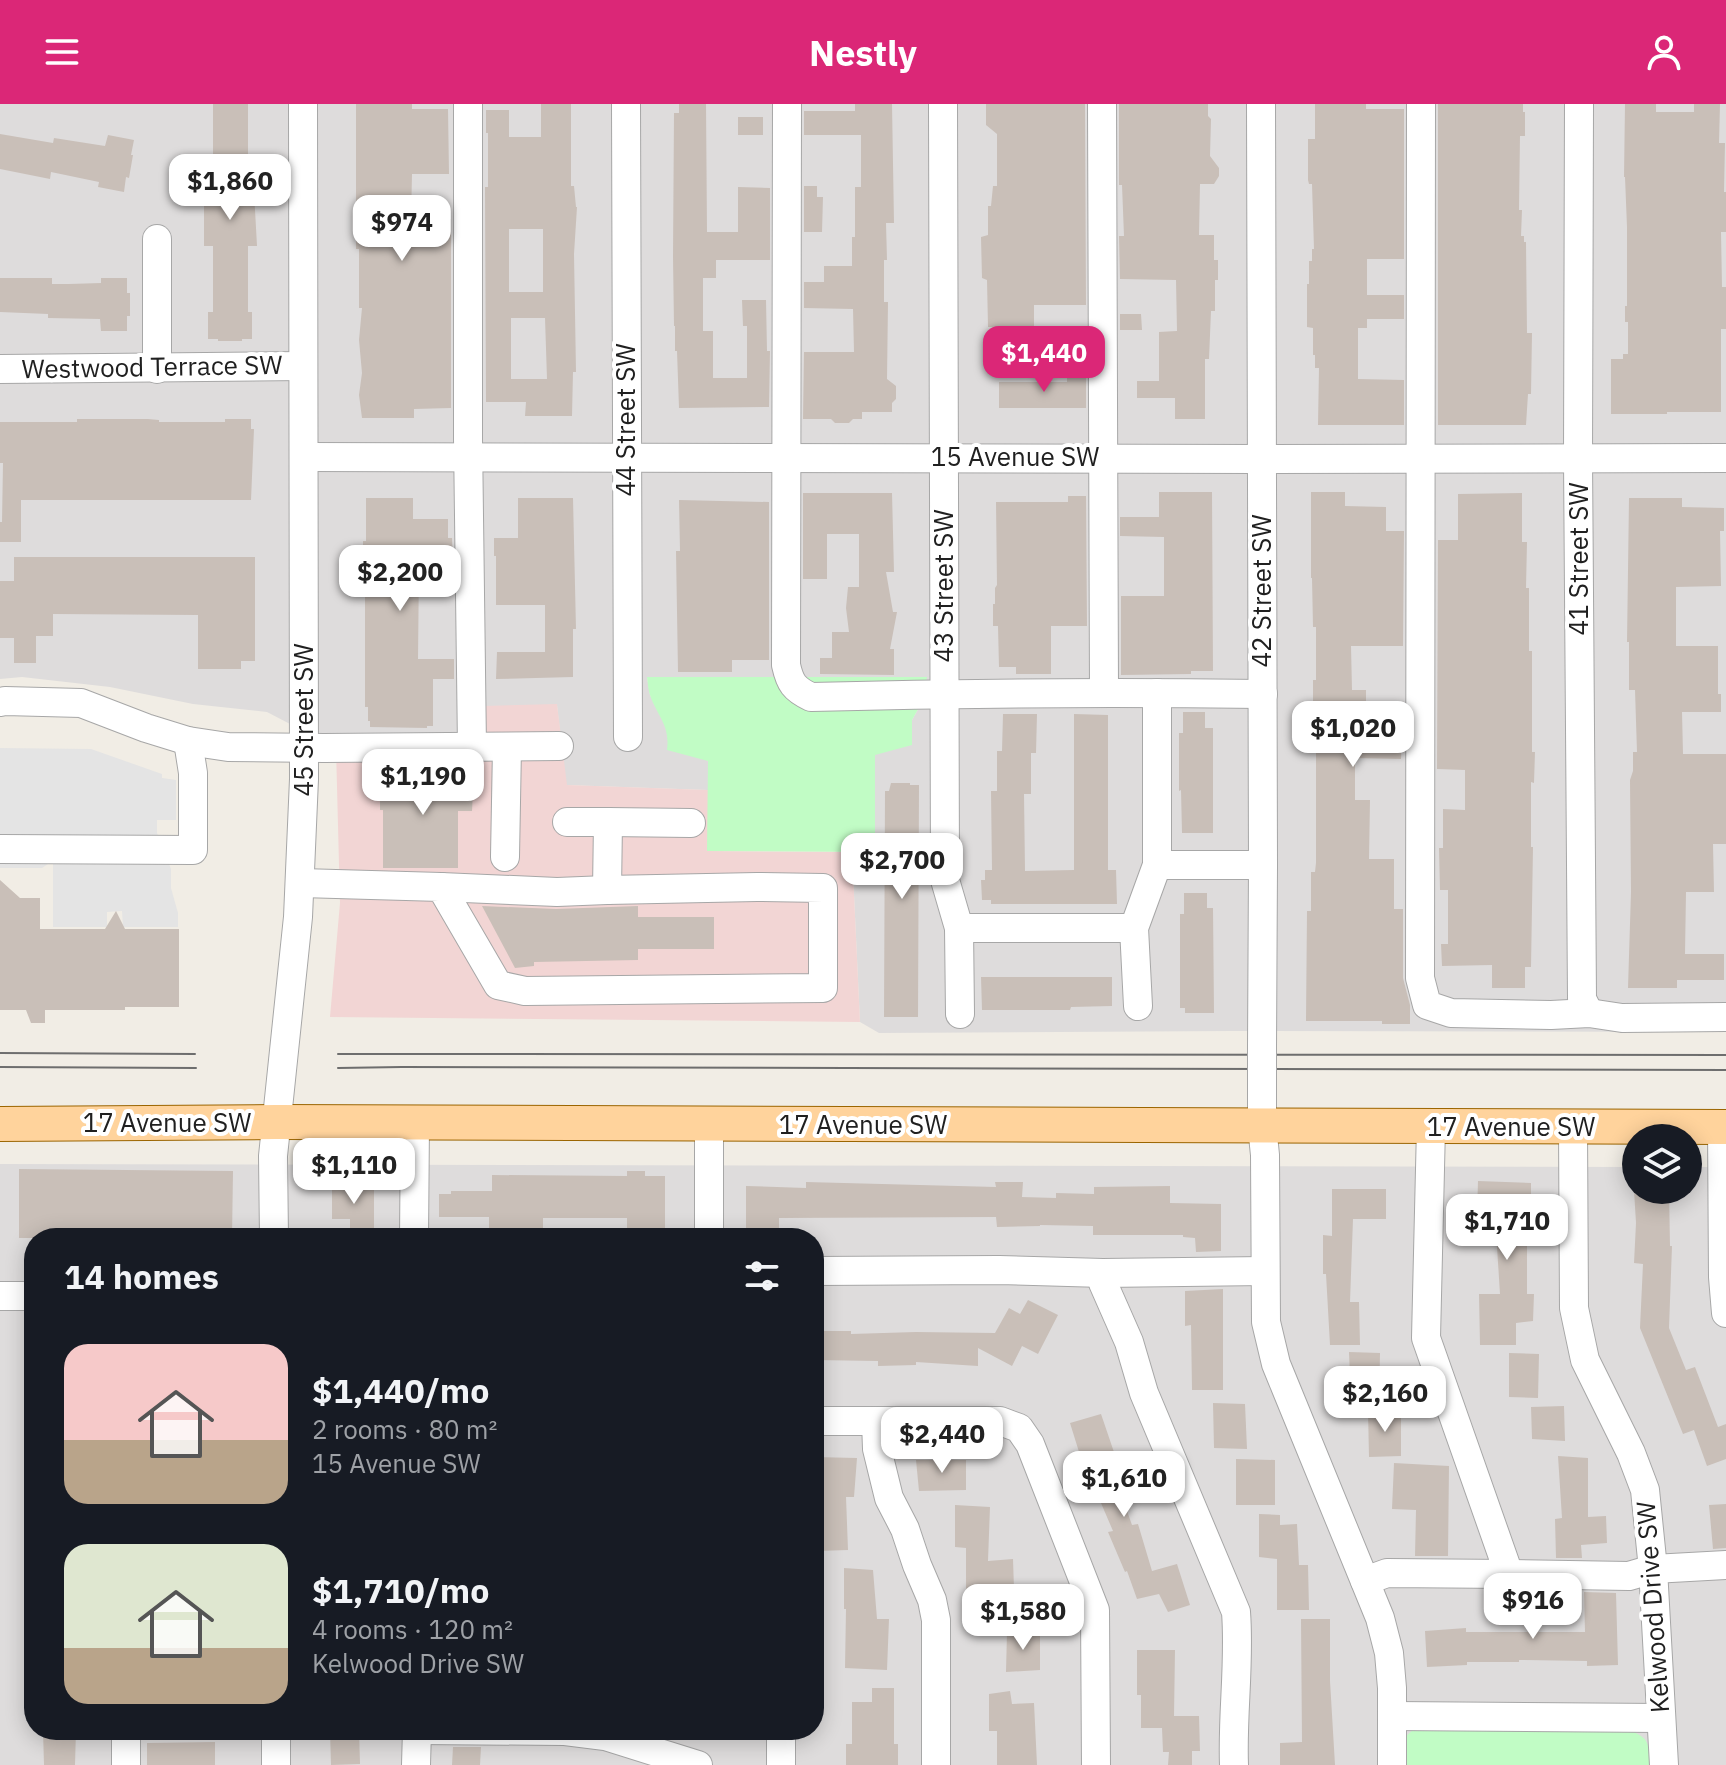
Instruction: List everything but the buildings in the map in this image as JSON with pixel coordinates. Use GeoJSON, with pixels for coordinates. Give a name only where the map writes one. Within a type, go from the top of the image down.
{"type":"FeatureCollection","features":[{"type":"Feature","properties":{"kind":"main road","name":"17 Avenue SW"},"geometry":{"type":"LineString","coordinates":[[0,1124],[276,1122],[1724,1127]]}},
{"type":"Feature","properties":{"kind":"street","name":"45 Street SW"},"geometry":{"type":"LineString","coordinates":[[274,1228],[273,1156],[301,883],[305,748],[303,104]]}},
{"type":"Feature","properties":{"kind":"street"},"geometry":{"type":"LineString","coordinates":[[468,104],[472,747]]}},
{"type":"Feature","properties":{"kind":"street","name":"44 Street SW"},"geometry":{"type":"LineString","coordinates":[[626,104],[628,737]]}},
{"type":"Feature","properties":{"kind":"street"},"geometry":{"type":"LineString","coordinates":[[787,104],[786,665],[789,681],[797,691],[811,697],[1263,694]]}},
{"type":"Feature","properties":{"kind":"street","name":"43 Street SW"},"geometry":{"type":"LineString","coordinates":[[943,104],[945,880],[959,928],[960,1014]]}},
{"type":"Feature","properties":{"kind":"street"},"geometry":{"type":"LineString","coordinates":[[1102,104],[1104,693]]}},
{"type":"Feature","properties":{"kind":"street","name":"42 Street SW"},"geometry":{"type":"LineString","coordinates":[[1261,104],[1262,1126],[1265,1155],[1266,1322],[1276,1364],[1380,1618],[1389,1653],[1392,1688],[1392,1765]]}},
{"type":"Feature","properties":{"kind":"street"},"geometry":{"type":"LineString","coordinates":[[1421,104],[1420,978],[1427,1005],[1451,1013],[1589,1013],[1622,1018],[1726,1017]]}},
{"type":"Feature","properties":{"kind":"street","name":"41 Street SW"},"geometry":{"type":"LineString","coordinates":[[1579,104],[1582,999],[1589,1013]]}},
{"type":"Feature","properties":{"kind":"street"},"geometry":{"type":"LineString","coordinates":[[157,239],[157,369]]}},
{"type":"Feature","properties":{"kind":"street","name":"Westwood Terrace SW"},"geometry":{"type":"LineString","coordinates":[[0,369],[303,366]]}},
{"type":"Feature","properties":{"kind":"street","name":"15 Avenue SW"},"geometry":{"type":"LineString","coordinates":[[304,457],[1726,458]]}},
{"type":"Feature","properties":{"kind":"street"},"geometry":{"type":"LineString","coordinates":[[1138,1006],[1134,928],[1157,865],[1157,693]]}},
{"type":"Feature","properties":{"kind":"street"},"geometry":{"type":"LineString","coordinates":[[0,702],[81,703],[188,741],[228,747],[559,746]]}},
{"type":"Feature","properties":{"kind":"street"},"geometry":{"type":"LineString","coordinates":[[0,849],[193,850],[193,773],[188,741]]}},
{"type":"Feature","properties":{"kind":"street"},"geometry":{"type":"LineString","coordinates":[[505,857],[507,747]]}},
{"type":"Feature","properties":{"kind":"street"},"geometry":{"type":"LineString","coordinates":[[567,822],[691,823]]}},
{"type":"Feature","properties":{"kind":"street"},"geometry":{"type":"LineString","coordinates":[[607,890],[608,822]]}},
{"type":"Feature","properties":{"kind":"street"},"geometry":{"type":"LineString","coordinates":[[1157,865],[1263,865]]}},
{"type":"Feature","properties":{"kind":"street"},"geometry":{"type":"LineString","coordinates":[[301,883],[441,887],[557,892],[823,888],[823,988],[525,991],[498,985],[441,887]]}},
{"type":"Feature","properties":{"kind":"street"},"geometry":{"type":"LineString","coordinates":[[959,928],[1134,928]]}},
{"type":"Feature","properties":{"kind":"street"},"geometry":{"type":"LineString","coordinates":[[414,1228],[415,1123]]}},
{"type":"Feature","properties":{"kind":"street"},"geometry":{"type":"LineString","coordinates":[[709,1124],[709,1228]]}},
{"type":"Feature","properties":{"kind":"street"},"geometry":{"type":"LineString","coordinates":[[1431,1127],[1426,1338],[1509,1574]]}},
{"type":"Feature","properties":{"kind":"street"},"geometry":{"type":"LineString","coordinates":[[1724,1127],[1723,1277],[1726,1313]]}},
{"type":"Feature","properties":{"kind":"street","name":"Kelwood Drive SW"},"geometry":{"type":"LineString","coordinates":[[1573,1128],[1574,1308],[1585,1360],[1631,1453],[1645,1490],[1653,1569],[1664,1765]]}},
{"type":"Feature","properties":{"kind":"street"},"geometry":{"type":"LineString","coordinates":[[824,1271],[1265,1271]]}},
{"type":"Feature","properties":{"kind":"street"},"geometry":{"type":"LineString","coordinates":[[1103,1273],[1103,1283],[1129,1342],[1144,1393],[1236,1612],[1234,1765]]}},
{"type":"Feature","properties":{"kind":"street"},"geometry":{"type":"LineString","coordinates":[[0,1296],[24,1296]]}},
{"type":"Feature","properties":{"kind":"street"},"geometry":{"type":"LineString","coordinates":[[824,1421],[1000,1421],[1019,1428],[1030,1444],[1095,1610],[1096,1765]]}},
{"type":"Feature","properties":{"kind":"street"},"geometry":{"type":"LineString","coordinates":[[876,1421],[877,1449],[889,1498],[905,1529],[932,1600],[936,1620],[936,1765]]}},
{"type":"Feature","properties":{"kind":"street"},"geometry":{"type":"LineString","coordinates":[[1365,1581],[1387,1573],[1629,1576],[1653,1569],[1726,1565]]}},
{"type":"Feature","properties":{"kind":"street"},"geometry":{"type":"LineString","coordinates":[[1392,1716],[1661,1718]]}},
{"type":"Feature","properties":{"kind":"street"},"geometry":{"type":"LineString","coordinates":[[126,1740],[126,1765]]}},
{"type":"Feature","properties":{"kind":"street"},"geometry":{"type":"LineString","coordinates":[[276,1740],[276,1765]]}},
{"type":"Feature","properties":{"kind":"street"},"geometry":{"type":"LineString","coordinates":[[416,1765],[417,1740]]}},
{"type":"Feature","properties":{"kind":"street"},"geometry":{"type":"LineString","coordinates":[[618,1740],[698,1765]]}},
{"type":"Feature","properties":{"kind":"street"},"geometry":{"type":"LineString","coordinates":[[781,1740],[781,1765]]}},
{"type":"Feature","properties":{"kind":"shaded area"},"geometry":{"type":"Polygon","coordinates":[[[0,104],[1726,104],[1726,1032],[879,1033],[860,1022],[852,852],[875,851],[875,754],[911,731],[912,720],[921,704],[647,677],[650,695],[666,727],[668,738],[708,761],[708,790],[566,785],[557,705],[482,742],[336,748],[267,712],[193,704],[110,687],[22,677],[0,679],[0,104]]]}},
{"type":"Feature","properties":{"kind":"shaded area"},"geometry":{"type":"Polygon","coordinates":[[[557,704],[567,785],[708,790],[708,851],[852,852],[860,1022],[330,1017],[340,903],[336,748],[482,742],[482,706],[557,704]]]}},
{"type":"Feature","properties":{"kind":"shaded area"},"geometry":{"type":"Polygon","coordinates":[[[0,748],[91,749],[162,774],[162,778],[176,780],[176,820],[157,820],[157,833],[171,869],[178,927],[123,927],[122,911],[107,912],[107,927],[53,927],[53,863],[42,868],[0,868],[0,748]]]}},
{"type":"Feature","properties":{"kind":"shaded area"},"geometry":{"type":"Polygon","coordinates":[[[0,1164],[1622,1167],[1622,1204],[1702,1204],[1702,1167],[1726,1167],[1726,1765],[0,1765],[0,1164]]]}},
{"type":"Feature","properties":{"kind":"green space"},"geometry":{"type":"Polygon","coordinates":[[[647,677],[927,677],[921,704],[912,720],[912,745],[875,755],[875,852],[707,851],[708,761],[667,750],[665,728],[650,695],[647,677]]]}},
{"type":"Feature","properties":{"kind":"green space"},"geometry":{"type":"Polygon","coordinates":[[[1415,1728],[1629,1730],[1647,1743],[1650,1765],[1406,1765],[1405,1737],[1415,1728]]]}},
{"type":"Feature","properties":{"kind":"tram line"},"geometry":{"type":"LineString","coordinates":[[0,1053],[195,1054]]}},
{"type":"Feature","properties":{"kind":"tram line"},"geometry":{"type":"LineString","coordinates":[[338,1054],[1726,1055]]}},
{"type":"Feature","properties":{"kind":"tram line"},"geometry":{"type":"LineString","coordinates":[[0,1067],[196,1068]]}},
{"type":"Feature","properties":{"kind":"tram line"},"geometry":{"type":"LineString","coordinates":[[338,1068],[1726,1070]]}}]}
